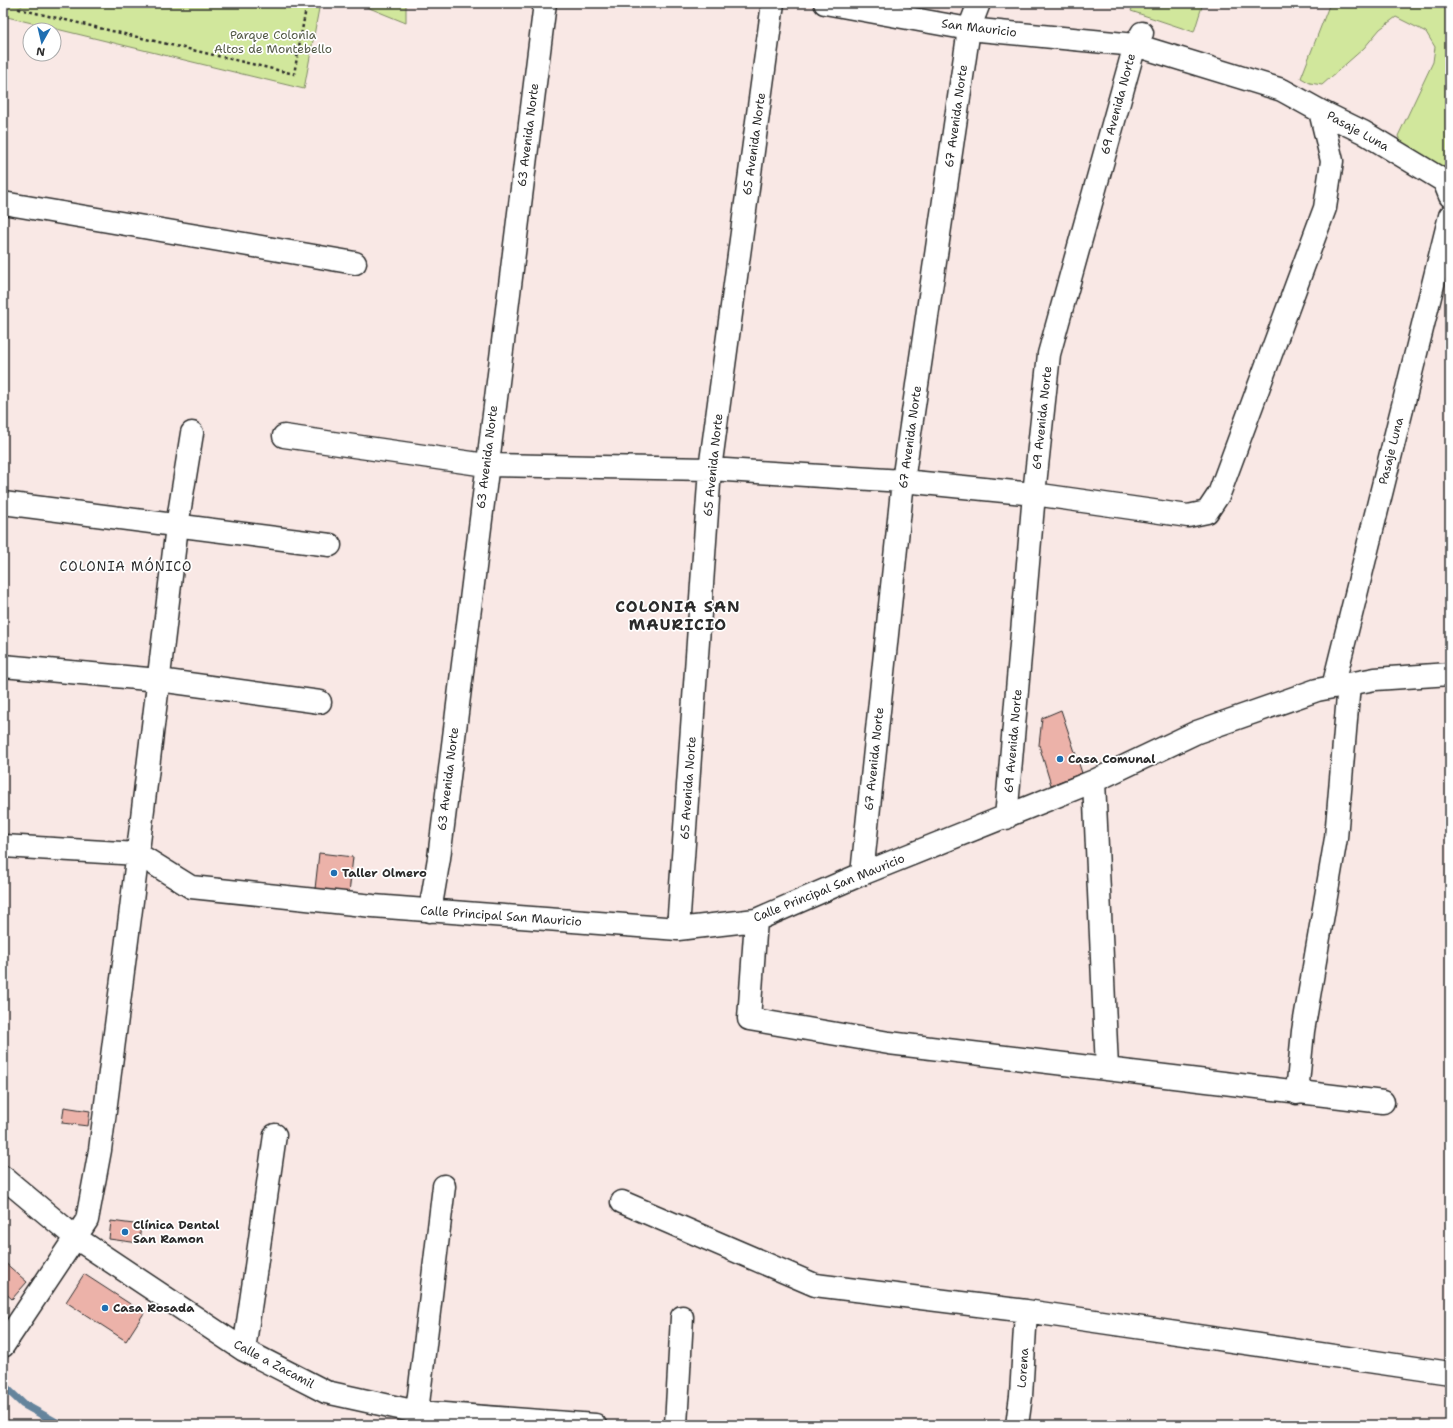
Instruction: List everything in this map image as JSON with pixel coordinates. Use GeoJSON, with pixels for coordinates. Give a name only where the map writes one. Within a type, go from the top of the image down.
{"type":"FeatureCollection","features":[{"type":"Feature","properties":{"kind":"street","name":"63 Avenida Norte"},"geometry":{"type":"LineString","coordinates":[[430,911],[439,858],[486,465],[545,3]]}},
{"type":"Feature","properties":{"kind":"street","name":"65 Avenida Norte"},"geometry":{"type":"LineString","coordinates":[[678,929],[710,468],[773,3]]}},
{"type":"Feature","properties":{"kind":"street","name":"San Mauricio"},"geometry":{"type":"LineString","coordinates":[[825,3],[969,29],[1139,38],[1282,90],[1320,111]]}},
{"type":"Feature","properties":{"kind":"street","name":"67 Avenida Norte"},"geometry":{"type":"LineString","coordinates":[[862,874],[903,481],[969,29],[979,3]]}},
{"type":"Feature","properties":{"kind":"street","name":"69 Avenida Norte"},"geometry":{"type":"LineString","coordinates":[[1006,818],[1034,494],[1049,354],[1139,38]]}},
{"type":"Feature","properties":{"kind":"street"},"geometry":{"type":"LineString","coordinates":[[284,436],[486,465],[710,468],[903,481],[1034,494],[1188,516],[1207,512],[1219,494],[1325,208],[1332,161],[1320,111]]}},
{"type":"Feature","properties":{"kind":"street","name":"Pasaje Luna"},"geometry":{"type":"LineString","coordinates":[[1320,111],[1363,132],[1444,181],[1450,196]]}},
{"type":"Feature","properties":{"kind":"street"},"geometry":{"type":"LineString","coordinates":[[3,202],[355,262]]}},
{"type":"Feature","properties":{"kind":"street","name":"Pasaje Luna"},"geometry":{"type":"LineString","coordinates":[[1296,1093],[1302,1031],[1336,838],[1341,685],[1450,216]]}},
{"type":"Feature","properties":{"kind":"street"},"geometry":{"type":"LineString","coordinates":[[4,1344],[87,1220],[100,1150],[138,854],[177,526],[192,433]]}},
{"type":"Feature","properties":{"kind":"street"},"geometry":{"type":"LineString","coordinates":[[3,503],[330,545]]}},
{"type":"Feature","properties":{"kind":"street"},"geometry":{"type":"LineString","coordinates":[[3,666],[159,680],[320,702]]}},
{"type":"Feature","properties":{"kind":"street","name":"Calle Principal San Mauricio"},"geometry":{"type":"LineString","coordinates":[[138,854],[191,886],[430,911],[678,929],[756,920],[862,874],[1006,818],[1094,781],[1197,732],[1317,690],[1375,679],[1450,674]]}},
{"type":"Feature","properties":{"kind":"street"},"geometry":{"type":"LineString","coordinates":[[1094,781],[1107,1068]]}},
{"type":"Feature","properties":{"kind":"street"},"geometry":{"type":"LineString","coordinates":[[3,846],[138,854]]}},
{"type":"Feature","properties":{"kind":"street"},"geometry":{"type":"LineString","coordinates":[[756,920],[749,1019],[889,1043],[1107,1068],[1296,1093],[1383,1102]]}},
{"type":"Feature","properties":{"kind":"street"},"geometry":{"type":"LineString","coordinates":[[244,1350],[275,1135]]}},
{"type":"Feature","properties":{"kind":"street","name":"Calle a Zacamil"},"geometry":{"type":"LineString","coordinates":[[3,1177],[76,1238],[244,1350],[326,1392],[416,1412],[482,1422],[595,1425]]}},
{"type":"Feature","properties":{"kind":"street"},"geometry":{"type":"LineString","coordinates":[[416,1412],[444,1186]]}},
{"type":"Feature","properties":{"kind":"street"},"geometry":{"type":"LineString","coordinates":[[622,1202],[815,1285],[1026,1312],[1450,1373]]}},
{"type":"Feature","properties":{"kind":"street","name":"Lorena"},"geometry":{"type":"LineString","coordinates":[[1017,1425],[1021,1396],[1026,1312]]}},
{"type":"Feature","properties":{"kind":"street"},"geometry":{"type":"LineString","coordinates":[[676,1425],[682,1317]]}},
{"type":"Feature","properties":{"kind":"path"},"geometry":{"type":"LineString","coordinates":[[22,3],[19,9],[294,74],[307,3]]}},
{"type":"Feature","properties":{"kind":"green space","name":"Parque Colonia Altos de Montebello"},"geometry":{"type":"Polygon","coordinates":[[[3,3],[320,3],[304,89],[62,30],[62,22],[28,22],[3,16],[3,3]]]}},
{"type":"Feature","properties":{"kind":"green space","name":"Parque Colonia Altos de Montebello"},"geometry":{"type":"Polygon","coordinates":[[[357,3],[406,3],[406,23],[357,3]]]}},
{"type":"Feature","properties":{"kind":"green space"},"geometry":{"type":"Polygon","coordinates":[[[1134,3],[1203,3],[1194,32],[1131,11],[1134,3]]]}},
{"type":"Feature","properties":{"kind":"green space"},"geometry":{"type":"Polygon","coordinates":[[[1330,3],[1450,3],[1450,171],[1402,145],[1398,136],[1433,62],[1435,47],[1426,32],[1396,17],[1380,29],[1364,48],[1322,85],[1310,83],[1301,78],[1330,3]]]}},
{"type":"Feature","properties":{"kind":"building"},"geometry":{"type":"Polygon","coordinates":[[[935,3],[965,3],[965,6],[935,3]]]}},
{"type":"Feature","properties":{"kind":"building","name":"Casa Comunal"},"geometry":{"type":"Polygon","coordinates":[[[1061,710],[1082,773],[1051,785],[1039,745],[1042,718],[1061,710]]]}},
{"type":"Feature","properties":{"kind":"building","name":"Taller Olmero"},"geometry":{"type":"Polygon","coordinates":[[[319,853],[353,857],[349,893],[315,889],[319,853]]]}},
{"type":"Feature","properties":{"kind":"building"},"geometry":{"type":"Polygon","coordinates":[[[64,1107],[90,1111],[88,1126],[62,1123],[64,1107]]]}},
{"type":"Feature","properties":{"kind":"building","name":"Clínica Dental San Ramon"},"geometry":{"type":"Polygon","coordinates":[[[111,1221],[141,1225],[139,1243],[109,1239],[111,1221]]]}},
{"type":"Feature","properties":{"kind":"building"},"geometry":{"type":"Polygon","coordinates":[[[3,1261],[27,1282],[12,1299],[3,1291],[3,1261]]]}},
{"type":"Feature","properties":{"kind":"building","name":"Casa Rosada"},"geometry":{"type":"Polygon","coordinates":[[[84,1274],[144,1313],[126,1341],[66,1302],[84,1274]]]}},
{"type":"Feature","properties":{"kind":"waterway"},"geometry":{"type":"LineString","coordinates":[[3,1385],[23,1404],[61,1425]]}},
{"type":"Feature","properties":{"kind":"place","name":"Casa Comunal"},"geometry":{"type":"Point","coordinates":[1060,759]}},
{"type":"Feature","properties":{"kind":"place","name":"Taller Olmero"},"geometry":{"type":"Point","coordinates":[334,873]}},
{"type":"Feature","properties":{"kind":"place","name":"Clínica Dental San Ramon"},"geometry":{"type":"Point","coordinates":[125,1232]}},
{"type":"Feature","properties":{"kind":"place","name":"Casa Rosada"},"geometry":{"type":"Point","coordinates":[105,1308]}},
{"type":"Feature","properties":{"kind":"district","name":"COLONIA MÓNICO"},"geometry":{"type":"Point","coordinates":[126,566]}},
{"type":"Feature","properties":{"kind":"district","name":"COLONIA SAN MAURICIO"},"geometry":{"type":"Point","coordinates":[678,615]}}]}
